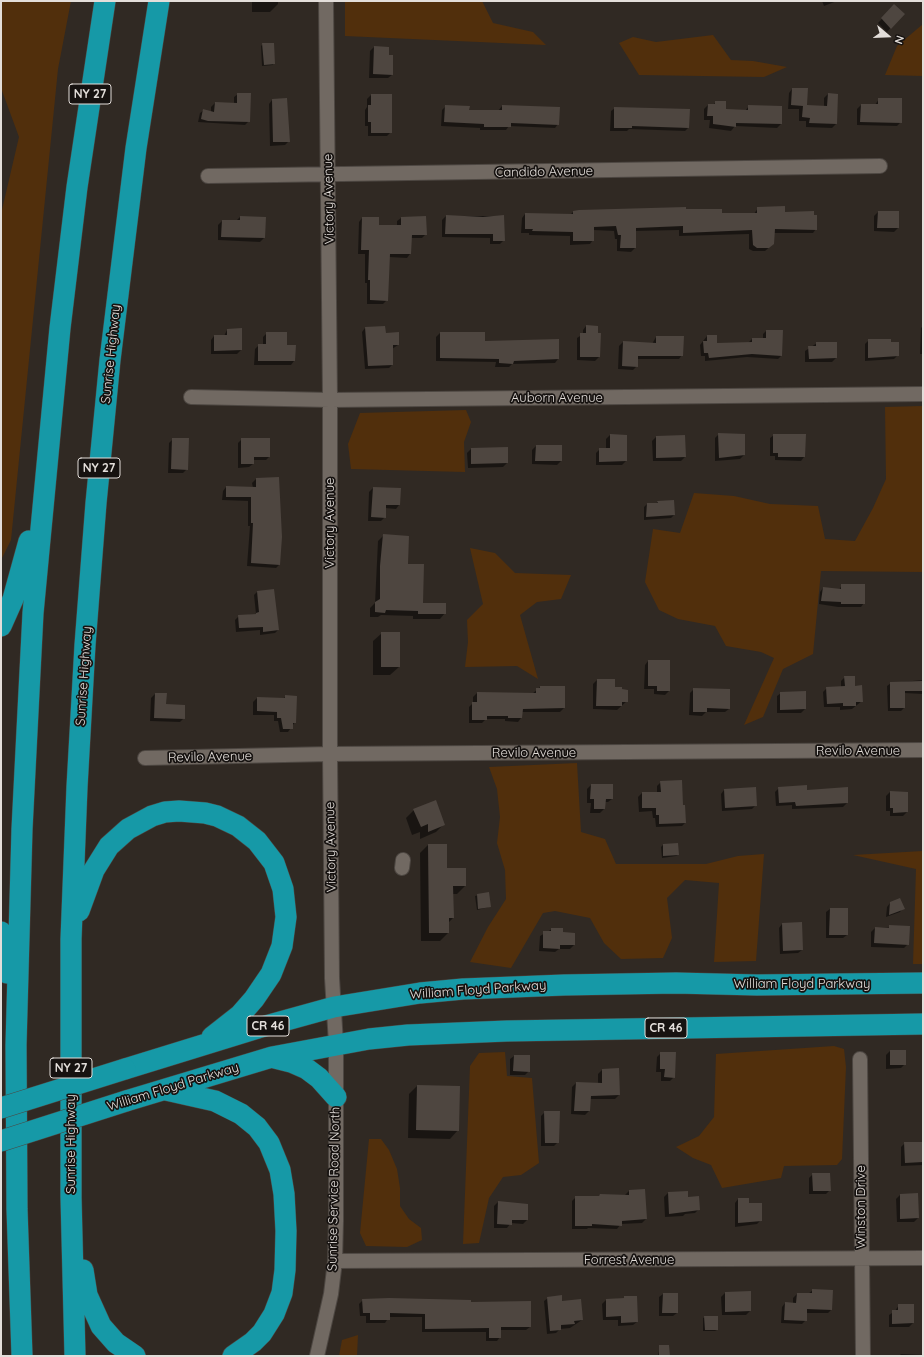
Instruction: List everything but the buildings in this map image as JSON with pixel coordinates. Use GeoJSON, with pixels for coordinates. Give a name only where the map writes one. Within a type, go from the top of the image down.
{"type":"FeatureCollection","features":[{"type":"Feature","properties":{"kind":"highway","name":"NY 27"},"geometry":{"type":"LineString","coordinates":[[22,1356],[19,1281],[16,1044],[22,829],[33,613],[45,468],[68,256],[105,1]]}},
{"type":"Feature","properties":{"kind":"highway","name":"Sunrise Highway"},"geometry":{"type":"LineString","coordinates":[[75,1356],[71,1197],[71,939],[81,718],[101,447],[127,218],[159,1]]}},
{"type":"Feature","properties":{"kind":"highway"},"geometry":{"type":"LineString","coordinates":[[1,626],[13,599],[23,567],[45,468]]}},
{"type":"Feature","properties":{"kind":"highway"},"geometry":{"type":"LineString","coordinates":[[71,939],[89,881],[101,857],[117,837],[139,821],[165,812],[193,811],[217,816],[248,833],[266,852],[280,876],[285,904],[285,931],[282,946],[270,974],[254,999],[240,1015],[202,1045]]}},
{"type":"Feature","properties":{"kind":"highway"},"geometry":{"type":"LineString","coordinates":[[1,932],[16,1044]]}},
{"type":"Feature","properties":{"kind":"highway","name":"William Floyd Parkway"},"geometry":{"type":"LineString","coordinates":[[1,1108],[202,1045],[334,1007],[420,992],[516,986],[676,983],[757,985],[923,983]]}},
{"type":"Feature","properties":{"kind":"highway","name":"William Floyd Parkway"},"geometry":{"type":"LineString","coordinates":[[1,1141],[165,1090],[203,1076],[272,1058],[336,1044],[408,1035],[472,1032],[923,1024]]}},
{"type":"Feature","properties":{"kind":"highway"},"geometry":{"type":"LineString","coordinates":[[272,1058],[291,1062],[307,1069],[319,1078],[336,1097]]}},
{"type":"Feature","properties":{"kind":"highway"},"geometry":{"type":"LineString","coordinates":[[165,1090],[215,1100],[241,1114],[256,1127],[269,1143],[280,1170],[284,1194],[286,1238],[286,1270],[282,1293],[274,1314],[262,1333],[253,1342],[233,1356]]}},
{"type":"Feature","properties":{"kind":"highway"},"geometry":{"type":"LineString","coordinates":[[71,1197],[85,1286],[91,1306],[101,1326],[108,1335],[135,1356]]}},
{"type":"Feature","properties":{"kind":"highway"},"geometry":{"type":"LineString","coordinates":[[9,1356],[19,1281]]}},
{"type":"Feature","properties":{"kind":"street","name":"Victory Avenue"},"geometry":{"type":"LineString","coordinates":[[326,1],[330,400],[330,754],[334,1007],[336,1044]]}},
{"type":"Feature","properties":{"kind":"street","name":"Candido Avenue"},"geometry":{"type":"LineString","coordinates":[[208,176],[880,166]]}},
{"type":"Feature","properties":{"kind":"street","name":"Auborn Avenue"},"geometry":{"type":"LineString","coordinates":[[191,397],[330,400],[923,394]]}},
{"type":"Feature","properties":{"kind":"street","name":"Revilo Avenue"},"geometry":{"type":"LineString","coordinates":[[145,758],[330,754],[923,750]]}},
{"type":"Feature","properties":{"kind":"street","name":"Sunrise Service Road North"},"geometry":{"type":"LineString","coordinates":[[317,1356],[331,1294],[335,1261],[336,1044]]}},
{"type":"Feature","properties":{"kind":"street","name":"Winston Drive"},"geometry":{"type":"LineString","coordinates":[[860,1059],[863,1356]]}},
{"type":"Feature","properties":{"kind":"street","name":"Forrest Avenue"},"geometry":{"type":"LineString","coordinates":[[335,1261],[923,1258]]}},
{"type":"Feature","properties":{"kind":"shaded area"},"geometry":{"type":"Polygon","coordinates":[[[1,1],[71,1],[58,69],[11,540],[1,560],[1,214],[19,137],[1,88],[1,1]]]}},
{"type":"Feature","properties":{"kind":"shaded area"},"geometry":{"type":"Polygon","coordinates":[[[345,1],[482,1],[493,23],[533,32],[546,45],[345,36],[345,1]]]}},
{"type":"Feature","properties":{"kind":"shaded area"},"geometry":{"type":"Polygon","coordinates":[[[923,24],[923,76],[885,75],[897,46],[923,24]]]}},
{"type":"Feature","properties":{"kind":"shaded area"},"geometry":{"type":"Polygon","coordinates":[[[713,35],[731,60],[753,61],[787,67],[764,77],[639,75],[619,43],[633,37],[656,42],[713,35]]]}},
{"type":"Feature","properties":{"kind":"shaded area"},"geometry":{"type":"Polygon","coordinates":[[[923,406],[923,572],[821,571],[813,654],[783,669],[763,717],[744,725],[774,658],[761,652],[726,646],[715,626],[678,619],[659,610],[645,582],[653,529],[680,533],[694,493],[734,496],[770,504],[818,506],[825,539],[855,541],[873,508],[886,479],[885,407],[923,406]]]}},
{"type":"Feature","properties":{"kind":"shaded area"},"geometry":{"type":"Polygon","coordinates":[[[466,410],[471,422],[464,442],[465,472],[351,469],[348,444],[360,413],[466,410]]]}},
{"type":"Feature","properties":{"kind":"shaded area"},"geometry":{"type":"Polygon","coordinates":[[[470,548],[495,553],[515,573],[571,575],[561,599],[537,602],[520,615],[538,679],[517,666],[465,667],[468,642],[467,620],[483,604],[470,548]]]}},
{"type":"Feature","properties":{"kind":"shaded area"},"geometry":{"type":"Polygon","coordinates":[[[577,763],[581,832],[605,839],[616,864],[706,864],[738,856],[764,854],[756,961],[714,962],[719,883],[685,880],[667,898],[672,938],[663,958],[621,959],[604,943],[590,918],[555,911],[543,913],[511,968],[470,962],[488,927],[506,899],[505,870],[497,843],[500,817],[497,789],[489,767],[577,763]]]}},
{"type":"Feature","properties":{"kind":"shaded area"},"geometry":{"type":"Polygon","coordinates":[[[923,851],[923,964],[913,964],[916,869],[853,855],[923,851]]]}},
{"type":"Feature","properties":{"kind":"shaded area"},"geometry":{"type":"Polygon","coordinates":[[[834,1046],[844,1049],[846,1067],[842,1159],[837,1165],[784,1166],[781,1178],[722,1188],[711,1165],[693,1158],[676,1147],[699,1136],[714,1117],[716,1054],[834,1046]]]}},
{"type":"Feature","properties":{"kind":"shaded area"},"geometry":{"type":"Polygon","coordinates":[[[505,1052],[507,1076],[532,1078],[539,1163],[521,1175],[503,1177],[489,1198],[479,1243],[463,1244],[470,1066],[479,1053],[505,1052]]]}},
{"type":"Feature","properties":{"kind":"shaded area"},"geometry":{"type":"Polygon","coordinates":[[[369,1139],[381,1139],[389,1150],[397,1169],[400,1188],[400,1206],[409,1219],[421,1228],[422,1240],[407,1247],[366,1246],[360,1233],[369,1139]]]}},
{"type":"Feature","properties":{"kind":"shaded area"},"geometry":{"type":"Polygon","coordinates":[[[358,1335],[357,1356],[339,1356],[342,1340],[358,1335]]]}}]}
